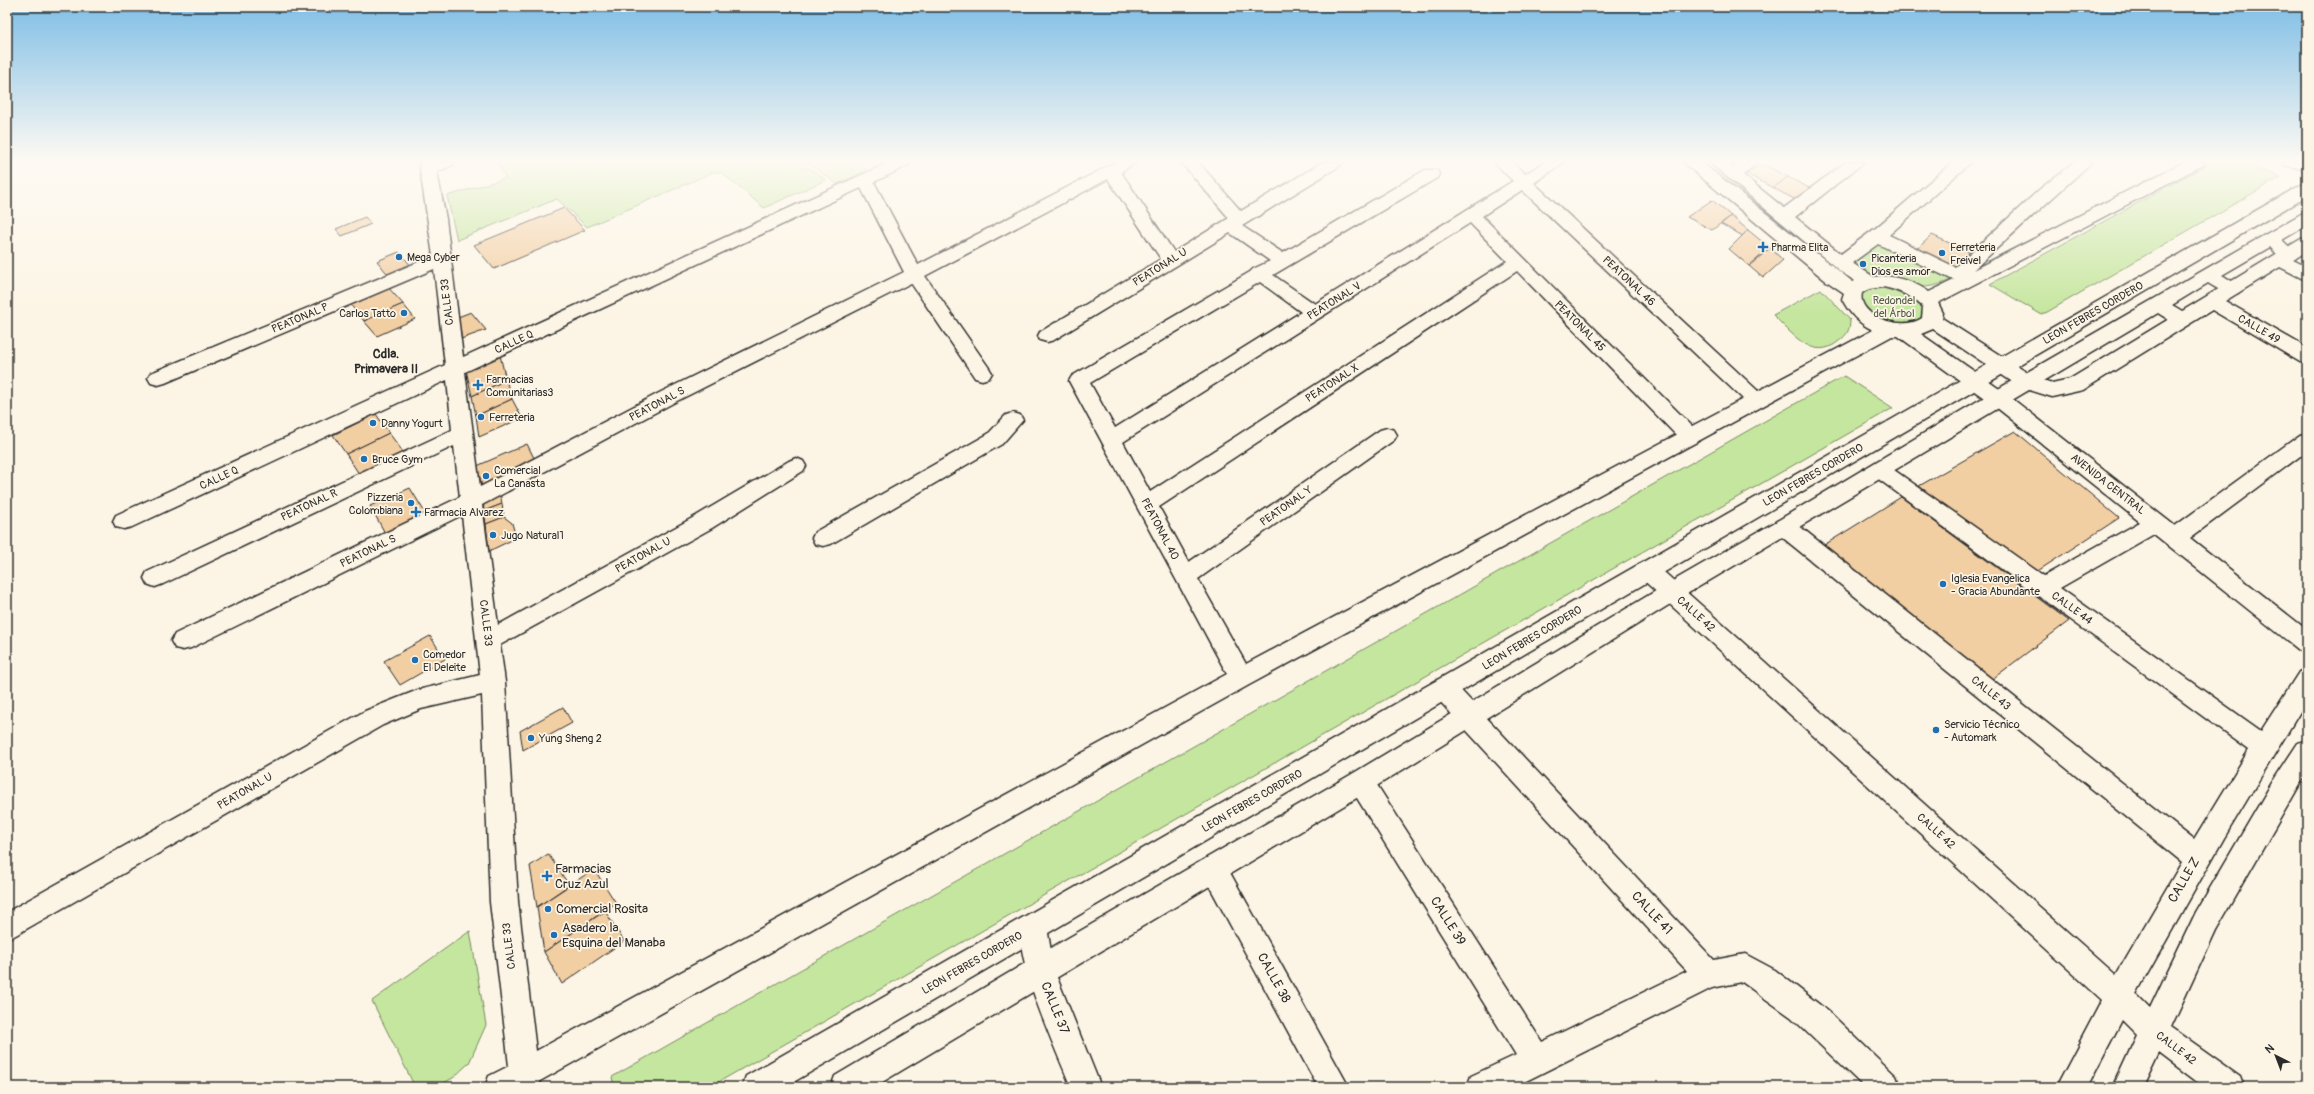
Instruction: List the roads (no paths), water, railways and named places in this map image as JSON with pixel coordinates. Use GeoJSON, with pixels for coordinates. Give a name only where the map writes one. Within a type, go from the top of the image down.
{"type":"FeatureCollection","features":[{"type":"Feature","properties":{"kind":"street","name":"CALLE 33"},"geometry":{"type":"LineString","coordinates":[[438,213],[442,259],[493,682],[504,902],[525,1081]]}},
{"type":"Feature","properties":{"kind":"street","name":"CALLE Q"},"geometry":{"type":"LineString","coordinates":[[124,521],[794,213]]}},
{"type":"Feature","properties":{"kind":"street"},"geometry":{"type":"LineString","coordinates":[[882,213],[914,274],[982,373]]}},
{"type":"Feature","properties":{"kind":"street","name":"PEATONAL S"},"geometry":{"type":"LineString","coordinates":[[183,641],[471,501],[580,446],[668,397],[914,274],[1029,213]]}},
{"type":"Feature","properties":{"kind":"street"},"geometry":{"type":"LineString","coordinates":[[1139,213],[1171,261]]}},
{"type":"Feature","properties":{"kind":"street"},"geometry":{"type":"LineString","coordinates":[[1227,213],[1234,222],[1281,260]]}},
{"type":"Feature","properties":{"kind":"street","name":"PEATONAL U"},"geometry":{"type":"LineString","coordinates":[[1048,336],[1249,213]]}},
{"type":"Feature","properties":{"kind":"street"},"geometry":{"type":"LineString","coordinates":[[1315,313],[1259,273],[1363,213]]}},
{"type":"Feature","properties":{"kind":"street","name":"PEATONAL V"},"geometry":{"type":"LineString","coordinates":[[1112,439],[1475,213]]}},
{"type":"Feature","properties":{"kind":"street","name":"PEATONAL 46"},"geometry":{"type":"LineString","coordinates":[[1557,213],[1756,400]]}},
{"type":"Feature","properties":{"kind":"street"},"geometry":{"type":"LineString","coordinates":[[500,1087],[525,1081],[1241,678],[1756,400],[1896,330],[1922,329],[1932,320],[1933,313],[1927,301],[1913,290],[1898,284],[1883,281],[1862,284],[1853,291],[1831,276],[1754,213]]}},
{"type":"Feature","properties":{"kind":"street"},"geometry":{"type":"LineString","coordinates":[[1779,213],[1841,263],[1870,282]]}},
{"type":"Feature","properties":{"kind":"street"},"geometry":{"type":"LineString","coordinates":[[1784,217],[1789,213]]}},
{"type":"Feature","properties":{"kind":"street"},"geometry":{"type":"LineString","coordinates":[[1841,263],[1903,213]]}},
{"type":"Feature","properties":{"kind":"street"},"geometry":{"type":"LineString","coordinates":[[1876,236],[1957,276],[2024,213]]}},
{"type":"Feature","properties":{"kind":"street"},"geometry":{"type":"LineString","coordinates":[[1927,301],[2098,213]]}},
{"type":"Feature","properties":{"kind":"street","name":"LEON FEBRES CORDERO"},"geometry":{"type":"LineString","coordinates":[[757,1087],[1445,690],[1647,570],[1976,382],[2266,213]]}},
{"type":"Feature","properties":{"kind":"street","name":"PEATONAL 45"},"geometry":{"type":"LineString","coordinates":[[1472,215],[1689,436]]}},
{"type":"Feature","properties":{"kind":"street"},"geometry":{"type":"LineString","coordinates":[[846,1087],[1040,970],[1361,782],[1672,592],[1785,527],[1998,398],[2272,240],[2307,218]]}},
{"type":"Feature","properties":{"kind":"street"},"geometry":{"type":"LineString","coordinates":[[2272,240],[2284,258],[2307,275]]}},
{"type":"Feature","properties":{"kind":"street"},"geometry":{"type":"LineString","coordinates":[[1932,320],[2027,382],[2052,390],[2076,385],[2307,243]]}},
{"type":"Feature","properties":{"kind":"street","name":"PEATONAL P"},"geometry":{"type":"LineString","coordinates":[[158,378],[442,259]]}},
{"type":"Feature","properties":{"kind":"street","name":"PEATONAL X"},"geometry":{"type":"LineString","coordinates":[[1147,504],[1518,262]]}},
{"type":"Feature","properties":{"kind":"street","name":"PEATONAL 40"},"geometry":{"type":"LineString","coordinates":[[1241,678],[1079,381],[1259,273]]}},
{"type":"Feature","properties":{"kind":"street"},"geometry":{"type":"LineString","coordinates":[[2210,276],[2232,289]]}},
{"type":"Feature","properties":{"kind":"street","name":"AVENIDA CENTRAL"},"geometry":{"type":"LineString","coordinates":[[1853,291],[1851,299],[1854,308],[1862,316],[1874,324],[1896,330],[1998,398],[2307,643]]}},
{"type":"Feature","properties":{"kind":"street","name":"CALLE 49"},"geometry":{"type":"LineString","coordinates":[[2211,301],[2307,357]]}},
{"type":"Feature","properties":{"kind":"street"},"geometry":{"type":"LineString","coordinates":[[2159,305],[2182,319]]}},
{"type":"Feature","properties":{"kind":"street"},"geometry":{"type":"LineString","coordinates":[[823,538],[995,439],[1013,420]]}},
{"type":"Feature","properties":{"kind":"street","name":"PEATONAL R"},"geometry":{"type":"LineString","coordinates":[[155,578],[463,433]]}},
{"type":"Feature","properties":{"kind":"street","name":"PEATONAL Y"},"geometry":{"type":"LineString","coordinates":[[1186,576],[1387,436]]}},
{"type":"Feature","properties":{"kind":"street"},"geometry":{"type":"LineString","coordinates":[[2175,538],[2307,440]]}},
{"type":"Feature","properties":{"kind":"street","name":"PEATONAL U"},"geometry":{"type":"LineString","coordinates":[[488,641],[704,522],[796,466]]}},
{"type":"Feature","properties":{"kind":"street","name":"CALLE 44"},"geometry":{"type":"LineString","coordinates":[[1880,470],[2264,747]]}},
{"type":"Feature","properties":{"kind":"street"},"geometry":{"type":"LineString","coordinates":[[2043,587],[2156,523]]}},
{"type":"Feature","properties":{"kind":"street","name":"CALLE 43"},"geometry":{"type":"LineString","coordinates":[[1785,527],[2197,858]]}},
{"type":"Feature","properties":{"kind":"street","name":"CALLE 42"},"geometry":{"type":"LineString","coordinates":[[1647,570],[2118,996],[2153,1031],[2229,1087]]}},
{"type":"Feature","properties":{"kind":"street","name":"CALLE Z"},"geometry":{"type":"LineString","coordinates":[[2071,1087],[2118,996],[2197,858],[2307,679]]}},
{"type":"Feature","properties":{"kind":"street","name":"PEATONAL U"},"geometry":{"type":"LineString","coordinates":[[7,927],[374,718],[418,700],[493,682]]}},
{"type":"Feature","properties":{"kind":"street","name":"CALLE 41"},"geometry":{"type":"LineString","coordinates":[[1445,690],[1709,975]]}},
{"type":"Feature","properties":{"kind":"street"},"geometry":{"type":"LineString","coordinates":[[2128,1087],[2153,1031],[2206,922],[2282,789],[2307,751]]}},
{"type":"Feature","properties":{"kind":"street","name":"CALLE 39"},"geometry":{"type":"LineString","coordinates":[[1361,782],[1536,1060]]}},
{"type":"Feature","properties":{"kind":"street","name":"CALLE 38"},"geometry":{"type":"LineString","coordinates":[[1214,869],[1334,1087]]}},
{"type":"Feature","properties":{"kind":"street","name":"CALLE 37"},"geometry":{"type":"LineString","coordinates":[[1033,927],[1040,970],[1086,1087]]}},
{"type":"Feature","properties":{"kind":"street"},"geometry":{"type":"LineString","coordinates":[[1482,1087],[1709,975],[1745,968],[1769,982],[1826,1026],[1884,1087]]}},
{"type":"Feature","properties":{"kind":"place","name":"Pharma Elita"},"geometry":{"type":"Point","coordinates":[1763,247]}},
{"type":"Feature","properties":{"kind":"place","name":"Ferreteria Freivel"},"geometry":{"type":"Point","coordinates":[1942,253]}},
{"type":"Feature","properties":{"kind":"place","name":"Mega Cyber"},"geometry":{"type":"Point","coordinates":[399,257]}},
{"type":"Feature","properties":{"kind":"place","name":"Picanteria Dios es amor"},"geometry":{"type":"Point","coordinates":[1863,264]}},
{"type":"Feature","properties":{"kind":"place","name":"Carlos Tatto"},"geometry":{"type":"Point","coordinates":[404,313]}},
{"type":"Feature","properties":{"kind":"place","name":"Farmacias Comunitarias3"},"geometry":{"type":"Point","coordinates":[478,385]}},
{"type":"Feature","properties":{"kind":"place","name":"Ferreteria"},"geometry":{"type":"Point","coordinates":[481,417]}},
{"type":"Feature","properties":{"kind":"place","name":"Danny Yogurt"},"geometry":{"type":"Point","coordinates":[373,423]}},
{"type":"Feature","properties":{"kind":"place","name":"Bruce Gym"},"geometry":{"type":"Point","coordinates":[364,459]}},
{"type":"Feature","properties":{"kind":"place","name":"Comercial La Canasta"},"geometry":{"type":"Point","coordinates":[486,476]}},
{"type":"Feature","properties":{"kind":"place","name":"Pizzeria Colombiana"},"geometry":{"type":"Point","coordinates":[411,503]}},
{"type":"Feature","properties":{"kind":"place","name":"Farmacia Alvarez"},"geometry":{"type":"Point","coordinates":[416,512]}},
{"type":"Feature","properties":{"kind":"place","name":"Jugo Natural1"},"geometry":{"type":"Point","coordinates":[493,535]}},
{"type":"Feature","properties":{"kind":"place","name":"Iglesia Evangelica - Gracia Abundante"},"geometry":{"type":"Point","coordinates":[1943,584]}},
{"type":"Feature","properties":{"kind":"place","name":"Comedor El Deleite"},"geometry":{"type":"Point","coordinates":[415,660]}},
{"type":"Feature","properties":{"kind":"place","name":"Servicio Técnico - Automark"},"geometry":{"type":"Point","coordinates":[1936,730]}},
{"type":"Feature","properties":{"kind":"place","name":"Yung Sheng 2"},"geometry":{"type":"Point","coordinates":[531,738]}},
{"type":"Feature","properties":{"kind":"place","name":"Farmacias Cruz Azul"},"geometry":{"type":"Point","coordinates":[547,876]}},
{"type":"Feature","properties":{"kind":"place","name":"Comercial Rosita"},"geometry":{"type":"Point","coordinates":[548,909]}},
{"type":"Feature","properties":{"kind":"place","name":"Asadero la Esquina del Manaba"},"geometry":{"type":"Point","coordinates":[554,935]}},
{"type":"Feature","properties":{"kind":"district","name":"Cdla. Primavera II"},"geometry":{"type":"Point","coordinates":[386,362]}},
{"type":"Feature","properties":{"kind":"park label","name":"Redondel del Árbol"},"geometry":{"type":"Point","coordinates":[1894,306]}}]}
